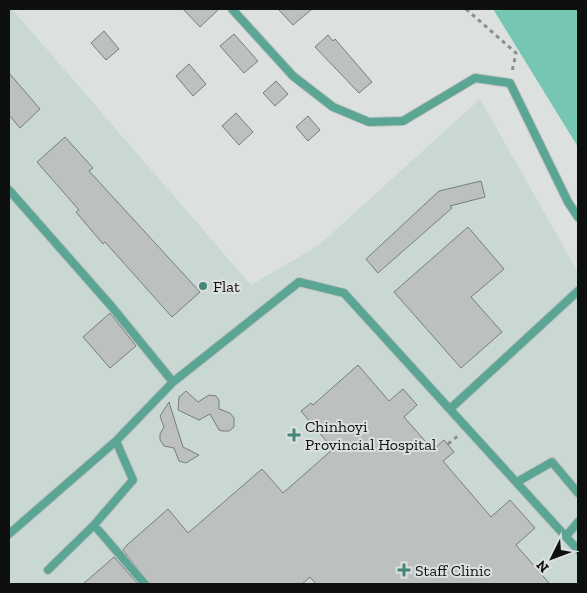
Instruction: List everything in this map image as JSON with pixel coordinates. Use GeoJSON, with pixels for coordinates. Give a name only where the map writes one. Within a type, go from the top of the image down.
{"type":"FeatureCollection","features":[{"type":"Feature","properties":{"kind":"lane"},"geometry":{"type":"LineString","coordinates":[[232,9],[293,76],[334,107],[369,122],[403,121],[475,78],[510,83],[568,202],[578,217]]}},
{"type":"Feature","properties":{"kind":"lane"},"geometry":{"type":"LineString","coordinates":[[9,190],[112,307],[173,382]]}},
{"type":"Feature","properties":{"kind":"lane"},"geometry":{"type":"LineString","coordinates":[[9,534],[116,441],[173,382],[299,282],[344,293],[567,535],[578,550]]}},
{"type":"Feature","properties":{"kind":"lane"},"geometry":{"type":"LineString","coordinates":[[450,409],[578,291]]}},
{"type":"Feature","properties":{"kind":"lane"},"geometry":{"type":"LineString","coordinates":[[48,570],[94,525],[133,480],[116,441]]}},
{"type":"Feature","properties":{"kind":"lane"},"geometry":{"type":"LineString","coordinates":[[517,482],[552,462],[578,493]]}},
{"type":"Feature","properties":{"kind":"lane"},"geometry":{"type":"LineString","coordinates":[[567,535],[578,522]]}},
{"type":"Feature","properties":{"kind":"lane"},"geometry":{"type":"LineString","coordinates":[[94,525],[145,584]]}},
{"type":"Feature","properties":{"kind":"path"},"geometry":{"type":"LineString","coordinates":[[466,9],[516,53],[510,83]]}},
{"type":"Feature","properties":{"kind":"shaded area","name":"Chinhoyi Provincial Hospital"},"geometry":{"type":"Polygon","coordinates":[[[9,9],[12,9],[251,285],[319,245],[480,99],[578,272],[578,584],[9,584],[9,9]]]}},
{"type":"Feature","properties":{"kind":"green space"},"geometry":{"type":"Polygon","coordinates":[[[493,9],[578,9],[578,147],[493,9]]]}},
{"type":"Feature","properties":{"kind":"building"},"geometry":{"type":"Polygon","coordinates":[[[183,9],[219,9],[200,27],[183,9]]]}},
{"type":"Feature","properties":{"kind":"building"},"geometry":{"type":"Polygon","coordinates":[[[278,9],[312,9],[293,25],[278,9]]]}},
{"type":"Feature","properties":{"kind":"building"},"geometry":{"type":"Polygon","coordinates":[[[104,31],[119,49],[106,60],[91,43],[104,31]]]}},
{"type":"Feature","properties":{"kind":"building"},"geometry":{"type":"Polygon","coordinates":[[[234,34],[258,61],[244,73],[220,46],[234,34]]]}},
{"type":"Feature","properties":{"kind":"building"},"geometry":{"type":"Polygon","coordinates":[[[328,35],[333,41],[335,39],[372,82],[359,93],[315,47],[328,35]]]}},
{"type":"Feature","properties":{"kind":"building"},"geometry":{"type":"Polygon","coordinates":[[[189,64],[206,84],[193,96],[176,76],[189,64]]]}},
{"type":"Feature","properties":{"kind":"building"},"geometry":{"type":"Polygon","coordinates":[[[9,73],[40,109],[20,128],[9,115],[9,73]]]}},
{"type":"Feature","properties":{"kind":"building"},"geometry":{"type":"Polygon","coordinates":[[[276,81],[288,94],[275,106],[263,93],[276,81]]]}},
{"type":"Feature","properties":{"kind":"building"},"geometry":{"type":"Polygon","coordinates":[[[236,113],[253,132],[239,145],[222,126],[236,113]]]}},
{"type":"Feature","properties":{"kind":"building"},"geometry":{"type":"Polygon","coordinates":[[[308,116],[320,130],[308,141],[296,127],[308,116]]]}},
{"type":"Feature","properties":{"kind":"building"},"geometry":{"type":"Polygon","coordinates":[[[65,137],[93,168],[89,171],[200,292],[172,317],[105,242],[103,244],[76,212],[79,210],[37,162],[65,137]]]}},
{"type":"Feature","properties":{"kind":"building"},"geometry":{"type":"Polygon","coordinates":[[[481,181],[485,197],[450,206],[452,208],[378,273],[366,259],[439,191],[481,181]]]}},
{"type":"Feature","properties":{"kind":"building"},"geometry":{"type":"Polygon","coordinates":[[[468,227],[504,269],[471,297],[502,332],[461,368],[394,292],[468,227]]]}},
{"type":"Feature","properties":{"kind":"building"},"geometry":{"type":"Polygon","coordinates":[[[110,313],[136,346],[110,368],[83,337],[110,313]]]}},
{"type":"Feature","properties":{"kind":"building"},"geometry":{"type":"Polygon","coordinates":[[[358,365],[389,401],[403,389],[417,405],[404,417],[433,450],[444,440],[454,452],[443,461],[491,517],[510,500],[535,528],[516,545],[550,584],[316,584],[310,577],[302,584],[150,584],[123,550],[127,545],[168,509],[188,533],[262,469],[283,493],[333,449],[301,411],[311,403],[313,405],[358,365]]]}},
{"type":"Feature","properties":{"kind":"building"},"geometry":{"type":"Polygon","coordinates":[[[186,391],[198,402],[209,395],[216,396],[219,400],[219,409],[230,413],[234,418],[234,427],[229,431],[219,430],[210,414],[199,420],[178,410],[179,397],[186,391]]]}},
{"type":"Feature","properties":{"kind":"building"},"geometry":{"type":"Polygon","coordinates":[[[169,402],[183,447],[199,455],[186,463],[179,461],[174,448],[164,446],[160,440],[160,434],[164,427],[160,416],[169,402]]]}},
{"type":"Feature","properties":{"kind":"building"},"geometry":{"type":"Polygon","coordinates":[[[114,557],[138,584],[83,584],[114,557]]]}},
{"type":"Feature","properties":{"kind":"place","name":"Flat"},"geometry":{"type":"Point","coordinates":[203,286]}},
{"type":"Feature","properties":{"kind":"place","name":"Chinhoyi Provincial Hospital"},"geometry":{"type":"Point","coordinates":[294,435]}},
{"type":"Feature","properties":{"kind":"place","name":"Staff Clinic"},"geometry":{"type":"Point","coordinates":[404,570]}}]}
